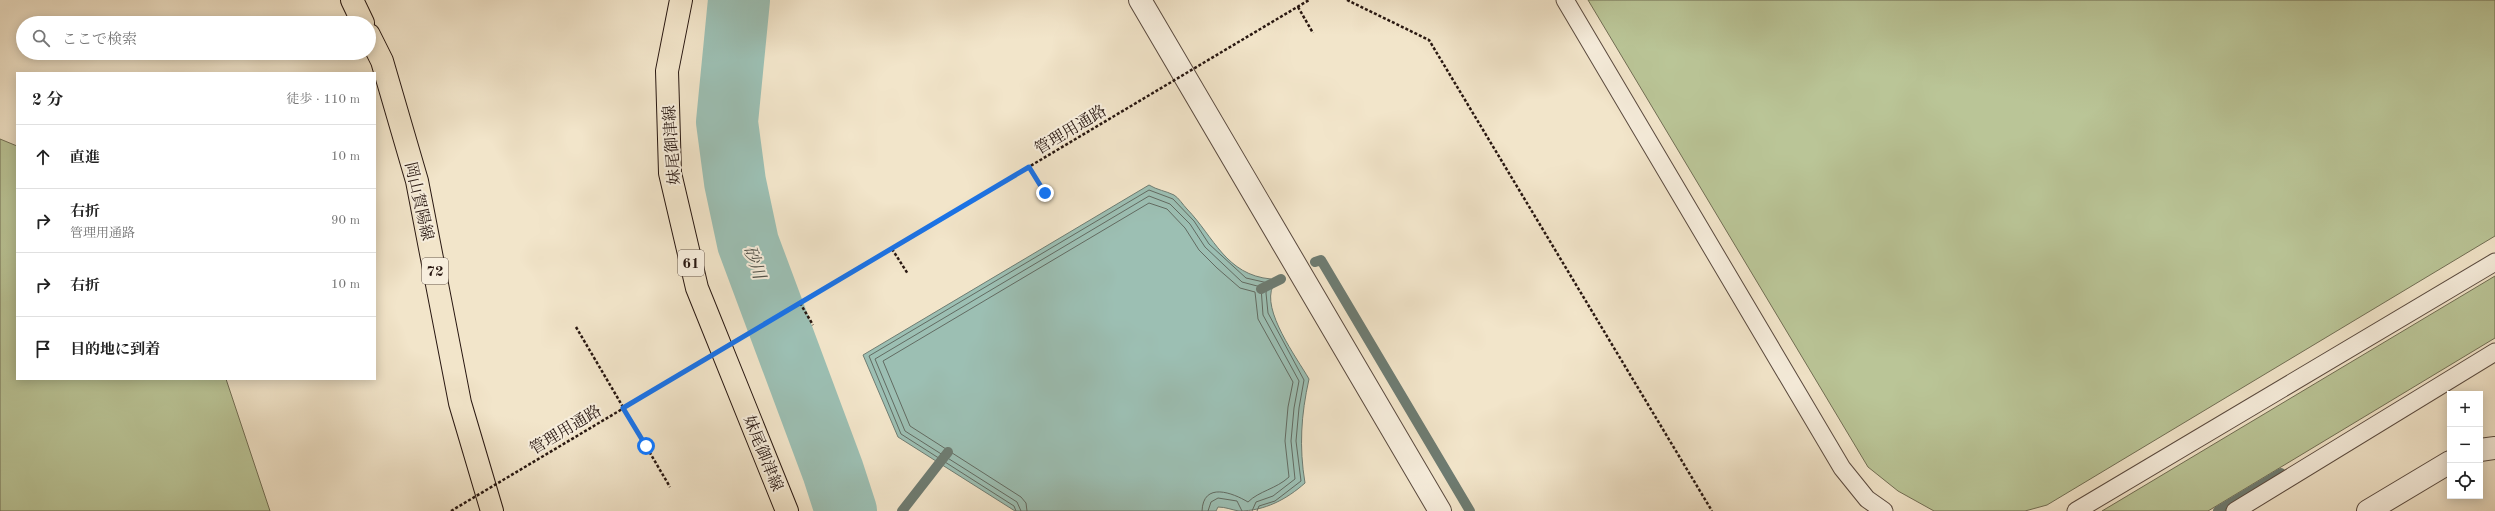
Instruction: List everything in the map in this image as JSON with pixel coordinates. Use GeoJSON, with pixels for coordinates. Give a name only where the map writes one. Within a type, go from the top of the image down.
{"type":"FeatureCollection","features":[{"type":"Feature","properties":{"kind":"main road"},"geometry":{"type":"LineString","coordinates":[[352,0],[360,16]]}},
{"type":"Feature","properties":{"kind":"main road","name":"妹尾御津線"},"geometry":{"type":"LineString","coordinates":[[681,0],[667,71],[670,173],[697,288],[787,511]]}},
{"type":"Feature","properties":{"kind":"main road","name":"岡山賀陽線"},"geometry":{"type":"LineString","coordinates":[[376,49],[382,61],[417,181],[460,403],[492,511]]}},
{"type":"Feature","properties":{"kind":"street"},"geometry":{"type":"LineString","coordinates":[[1140,0],[1440,511]]}},
{"type":"Feature","properties":{"kind":"street"},"geometry":{"type":"LineString","coordinates":[[2483,450],[2495,448]]}},
{"type":"Feature","properties":{"kind":"street"},"geometry":{"type":"LineString","coordinates":[[2368,511],[2448,463]]}},
{"type":"Feature","properties":{"kind":"lane"},"geometry":{"type":"LineString","coordinates":[[1565,0],[1842,468],[1867,499],[1884,511]]}},
{"type":"Feature","properties":{"kind":"lane"},"geometry":{"type":"LineString","coordinates":[[2076,511],[2495,262]]}},
{"type":"Feature","properties":{"kind":"lane"},"geometry":{"type":"LineString","coordinates":[[2235,511],[2495,352]]}},
{"type":"Feature","properties":{"kind":"path","name":"管理用通路"},"geometry":{"type":"LineString","coordinates":[[451,511],[1310,0]]}},
{"type":"Feature","properties":{"kind":"path"},"geometry":{"type":"LineString","coordinates":[[1347,0],[1429,40],[1712,511]]}},
{"type":"Feature","properties":{"kind":"path"},"geometry":{"type":"LineString","coordinates":[[1298,7],[1312,33]]}},
{"type":"Feature","properties":{"kind":"path"},"geometry":{"type":"LineString","coordinates":[[1029,167],[1045,193]]}},
{"type":"Feature","properties":{"kind":"path"},"geometry":{"type":"LineString","coordinates":[[892,249],[908,274]]}},
{"type":"Feature","properties":{"kind":"path"},"geometry":{"type":"LineString","coordinates":[[800,303],[813,325]]}},
{"type":"Feature","properties":{"kind":"path"},"geometry":{"type":"LineString","coordinates":[[576,327],[670,487]]}},
{"type":"Feature","properties":{"kind":"green space"},"geometry":{"type":"Polygon","coordinates":[[[1588,0],[2495,0],[2495,236],[2047,505],[2025,511],[1934,511],[1898,491],[1868,467],[1588,0]]]}},
{"type":"Feature","properties":{"kind":"green space"},"geometry":{"type":"Polygon","coordinates":[[[0,139],[16,146],[16,380],[226,380],[270,511],[0,511],[0,139]]]}},
{"type":"Feature","properties":{"kind":"green space"},"geometry":{"type":"Polygon","coordinates":[[[2495,276],[2495,338],[2208,511],[2102,511],[2495,276]]]}},
{"type":"Feature","properties":{"kind":"water"},"geometry":{"type":"Polygon","coordinates":[[[1149,185],[1178,198],[1222,253],[1232,262],[1243,270],[1256,276],[1271,279],[1273,286],[1271,296],[1272,308],[1276,320],[1289,347],[1309,379],[1304,405],[1302,431],[1302,457],[1305,483],[1291,494],[1275,503],[1258,509],[1239,511],[1218,507],[1216,511],[1015,511],[898,437],[863,355],[1149,185]]]}},
{"type":"Feature","properties":{"kind":"waterway","name":"砂川"},"geometry":{"type":"LineString","coordinates":[[739,0],[727,122],[735,182],[748,243],[833,471],[846,511]]}},
{"type":"Feature","properties":{"kind":"waterway"},"geometry":{"type":"LineString","coordinates":[[1315,262],[1321,260],[1470,511]]}},
{"type":"Feature","properties":{"kind":"waterway"},"geometry":{"type":"LineString","coordinates":[[1261,289],[1281,279]]}},
{"type":"Feature","properties":{"kind":"waterway"},"geometry":{"type":"LineString","coordinates":[[902,511],[948,452]]}},
{"type":"Feature","properties":{"kind":"waterway"},"geometry":{"type":"LineString","coordinates":[[2218,511],[2281,473]]}},
{"type":"Feature","properties":{"kind":"route"},"geometry":{"type":"LineString","coordinates":[[646,446],[623,408],[1029,167],[1045,193]]}}]}
